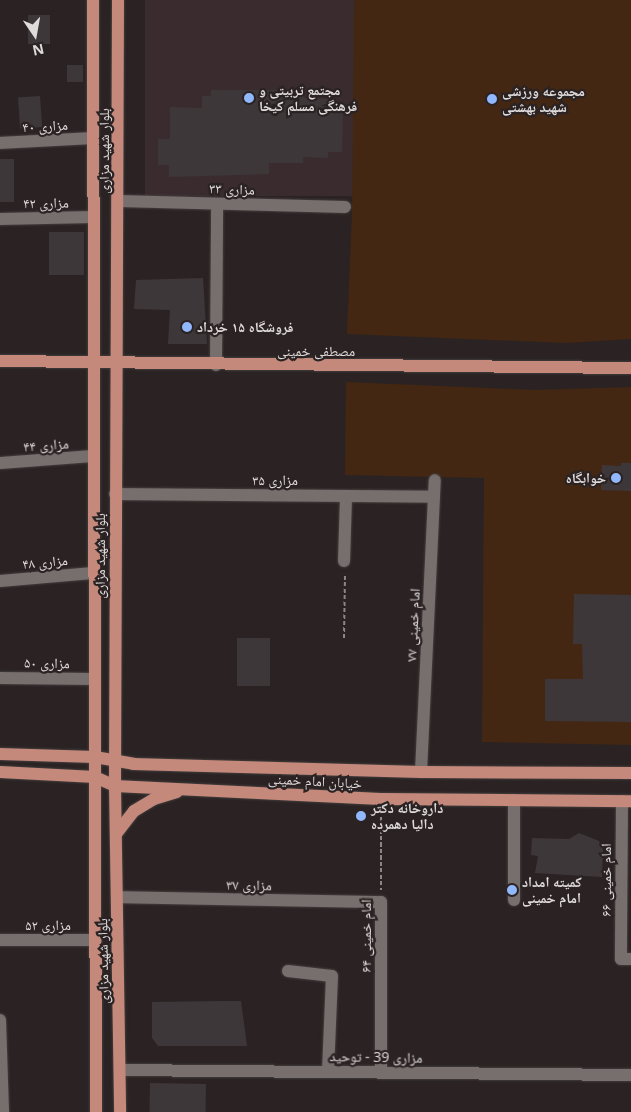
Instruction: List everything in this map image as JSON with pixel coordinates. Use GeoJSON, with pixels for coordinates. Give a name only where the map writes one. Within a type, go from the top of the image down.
{"type":"FeatureCollection","features":[{"type":"Feature","properties":{"kind":"main road","name":"بلوار شهید مزاری"},"geometry":{"type":"LineString","coordinates":[[93,0],[92,362],[96,1112]]}},
{"type":"Feature","properties":{"kind":"main road","name":"بلوار شهید مزاری"},"geometry":{"type":"LineString","coordinates":[[118,0],[119,201],[115,363],[115,786],[120,1112]]}},
{"type":"Feature","properties":{"kind":"main road","name":"مصطفی خمینی"},"geometry":{"type":"LineString","coordinates":[[0,360],[216,365],[631,368]]}},
{"type":"Feature","properties":{"kind":"main road","name":"خیابان امام خمینی"},"geometry":{"type":"LineString","coordinates":[[0,754],[95,757],[115,761],[421,772],[631,773]]}},
{"type":"Feature","properties":{"kind":"main road","name":"خیابان امام خمینی"},"geometry":{"type":"LineString","coordinates":[[0,772],[95,777],[115,786],[381,799],[626,801]]}},
{"type":"Feature","properties":{"kind":"main road"},"geometry":{"type":"LineString","coordinates":[[116,834],[134,812],[154,799],[186,789]]}},
{"type":"Feature","properties":{"kind":"street","name":"مزاری ۴۰"},"geometry":{"type":"LineString","coordinates":[[0,143],[92,138]]}},
{"type":"Feature","properties":{"kind":"street","name":"مزاری ۳۳"},"geometry":{"type":"LineString","coordinates":[[119,201],[345,207]]}},
{"type":"Feature","properties":{"kind":"street"},"geometry":{"type":"LineString","coordinates":[[216,365],[217,204]]}},
{"type":"Feature","properties":{"kind":"street","name":"مزاری ۴۲"},"geometry":{"type":"LineString","coordinates":[[0,219],[92,217]]}},
{"type":"Feature","properties":{"kind":"street","name":"مزاری ۴۴"},"geometry":{"type":"LineString","coordinates":[[0,463],[93,456]]}},
{"type":"Feature","properties":{"kind":"street","name":"امام خمینی ۷۷"},"geometry":{"type":"LineString","coordinates":[[421,772],[435,480]]}},
{"type":"Feature","properties":{"kind":"street","name":"مزاری ۳۵"},"geometry":{"type":"LineString","coordinates":[[115,494],[434,497]]}},
{"type":"Feature","properties":{"kind":"street"},"geometry":{"type":"LineString","coordinates":[[344,561],[346,496]]}},
{"type":"Feature","properties":{"kind":"street","name":"مزاری ۴۸"},"geometry":{"type":"LineString","coordinates":[[0,581],[93,573]]}},
{"type":"Feature","properties":{"kind":"street","name":"مزاری ۵۰"},"geometry":{"type":"LineString","coordinates":[[0,678],[94,679]]}},
{"type":"Feature","properties":{"kind":"street"},"geometry":{"type":"LineString","coordinates":[[514,800],[514,900]]}},
{"type":"Feature","properties":{"kind":"street","name":"امام خمینی ۶۶"},"geometry":{"type":"LineString","coordinates":[[626,801],[626,959]]}},
{"type":"Feature","properties":{"kind":"street","name":"مزاری ۳۷"},"geometry":{"type":"LineString","coordinates":[[117,897],[381,902]]}},
{"type":"Feature","properties":{"kind":"street","name":"امام خمینی ۶۴"},"geometry":{"type":"LineString","coordinates":[[381,902],[381,1072]]}},
{"type":"Feature","properties":{"kind":"street","name":"مزاری ۵۲"},"geometry":{"type":"LineString","coordinates":[[0,940],[96,940]]}},
{"type":"Feature","properties":{"kind":"street"},"geometry":{"type":"LineString","coordinates":[[288,972],[332,976],[328,1072]]}},
{"type":"Feature","properties":{"kind":"street"},"geometry":{"type":"LineString","coordinates":[[0,1020],[3,1112]]}},
{"type":"Feature","properties":{"kind":"street","name":"مزاری 39 - توحید"},"geometry":{"type":"LineString","coordinates":[[120,1070],[631,1075]]}},
{"type":"Feature","properties":{"kind":"path"},"geometry":{"type":"LineString","coordinates":[[344,561],[344,638]]}},
{"type":"Feature","properties":{"kind":"path","name":"امام خمینی ۶۴"},"geometry":{"type":"LineString","coordinates":[[381,799],[381,902]]}},
{"type":"Feature","properties":{"kind":"shaded area","name":"مجتمع تربیتی و فرهنگی مسلم کیخا"},"geometry":{"type":"Polygon","coordinates":[[[145,0],[354,0],[354,196],[145,196],[145,0]]]}},
{"type":"Feature","properties":{"kind":"shaded area","name":"مجموعه ورزشی شهید بهشتی"},"geometry":{"type":"Polygon","coordinates":[[[354,0],[631,0],[631,339],[566,343],[347,334],[352,212],[354,0]]]}},
{"type":"Feature","properties":{"kind":"shaded area"},"geometry":{"type":"Polygon","coordinates":[[[346,382],[536,390],[631,387],[631,745],[482,742],[484,478],[345,475],[346,382]]]}},
{"type":"Feature","properties":{"kind":"building"},"geometry":{"type":"Polygon","coordinates":[[[28,15],[50,15],[50,44],[28,44],[28,15]]]}},
{"type":"Feature","properties":{"kind":"building"},"geometry":{"type":"Polygon","coordinates":[[[67,65],[83,65],[83,82],[67,82],[67,65]]]}},
{"type":"Feature","properties":{"kind":"building"},"geometry":{"type":"Polygon","coordinates":[[[211,90],[277,90],[277,93],[304,93],[304,98],[331,99],[330,105],[343,105],[342,152],[328,152],[328,158],[303,157],[303,163],[269,163],[269,174],[169,177],[169,165],[158,165],[158,139],[170,139],[170,107],[202,108],[202,96],[211,96],[211,90]]]}},
{"type":"Feature","properties":{"kind":"building"},"geometry":{"type":"Polygon","coordinates":[[[40,96],[42,127],[20,128],[18,98],[40,96]]]}},
{"type":"Feature","properties":{"kind":"building"},"geometry":{"type":"Polygon","coordinates":[[[0,159],[14,159],[14,202],[0,202],[0,159]]]}},
{"type":"Feature","properties":{"kind":"building"},"geometry":{"type":"Polygon","coordinates":[[[49,232],[84,232],[84,275],[49,275],[49,232]]]}},
{"type":"Feature","properties":{"kind":"building","name":"فروشگاه ۱۵ خرداد"},"geometry":{"type":"Polygon","coordinates":[[[203,278],[207,344],[168,344],[170,310],[134,309],[136,280],[203,278]]]}},
{"type":"Feature","properties":{"kind":"building","name":"خوابگاه"},"geometry":{"type":"Polygon","coordinates":[[[621,463],[631,463],[631,491],[601,490],[602,465],[621,466],[621,463]]]}},
{"type":"Feature","properties":{"kind":"building"},"geometry":{"type":"Polygon","coordinates":[[[574,594],[631,595],[631,722],[545,721],[545,679],[583,679],[582,644],[573,644],[574,594]]]}},
{"type":"Feature","properties":{"kind":"building"},"geometry":{"type":"Polygon","coordinates":[[[237,638],[270,638],[270,686],[237,686],[237,638]]]}},
{"type":"Feature","properties":{"kind":"building"},"geometry":{"type":"Polygon","coordinates":[[[579,833],[599,841],[603,850],[602,877],[535,873],[538,856],[531,855],[532,838],[569,839],[579,833]]]}},
{"type":"Feature","properties":{"kind":"building"},"geometry":{"type":"Polygon","coordinates":[[[241,1001],[247,1046],[158,1046],[152,1038],[152,1002],[241,1001]]]}},
{"type":"Feature","properties":{"kind":"building"},"geometry":{"type":"Polygon","coordinates":[[[150,1083],[206,1084],[206,1112],[149,1112],[150,1083]]]}},
{"type":"Feature","properties":{"kind":"place","name":"مجتمع تربیتی و فرهنگی مسلم کیخا"},"geometry":{"type":"Point","coordinates":[249,98]}},
{"type":"Feature","properties":{"kind":"place","name":"مجموعه ورزشی شهید بهشتی"},"geometry":{"type":"Point","coordinates":[492,99]}},
{"type":"Feature","properties":{"kind":"place","name":"فروشگاه ۱۵ خرداد"},"geometry":{"type":"Point","coordinates":[187,327]}},
{"type":"Feature","properties":{"kind":"place","name":"خوابگاه"},"geometry":{"type":"Point","coordinates":[616,478]}},
{"type":"Feature","properties":{"kind":"place","name":"داروخانه دکتر دالیا دهمرده"},"geometry":{"type":"Point","coordinates":[361,816]}},
{"type":"Feature","properties":{"kind":"place","name":"کمیته امداد امام خمینی"},"geometry":{"type":"Point","coordinates":[512,890]}}]}
